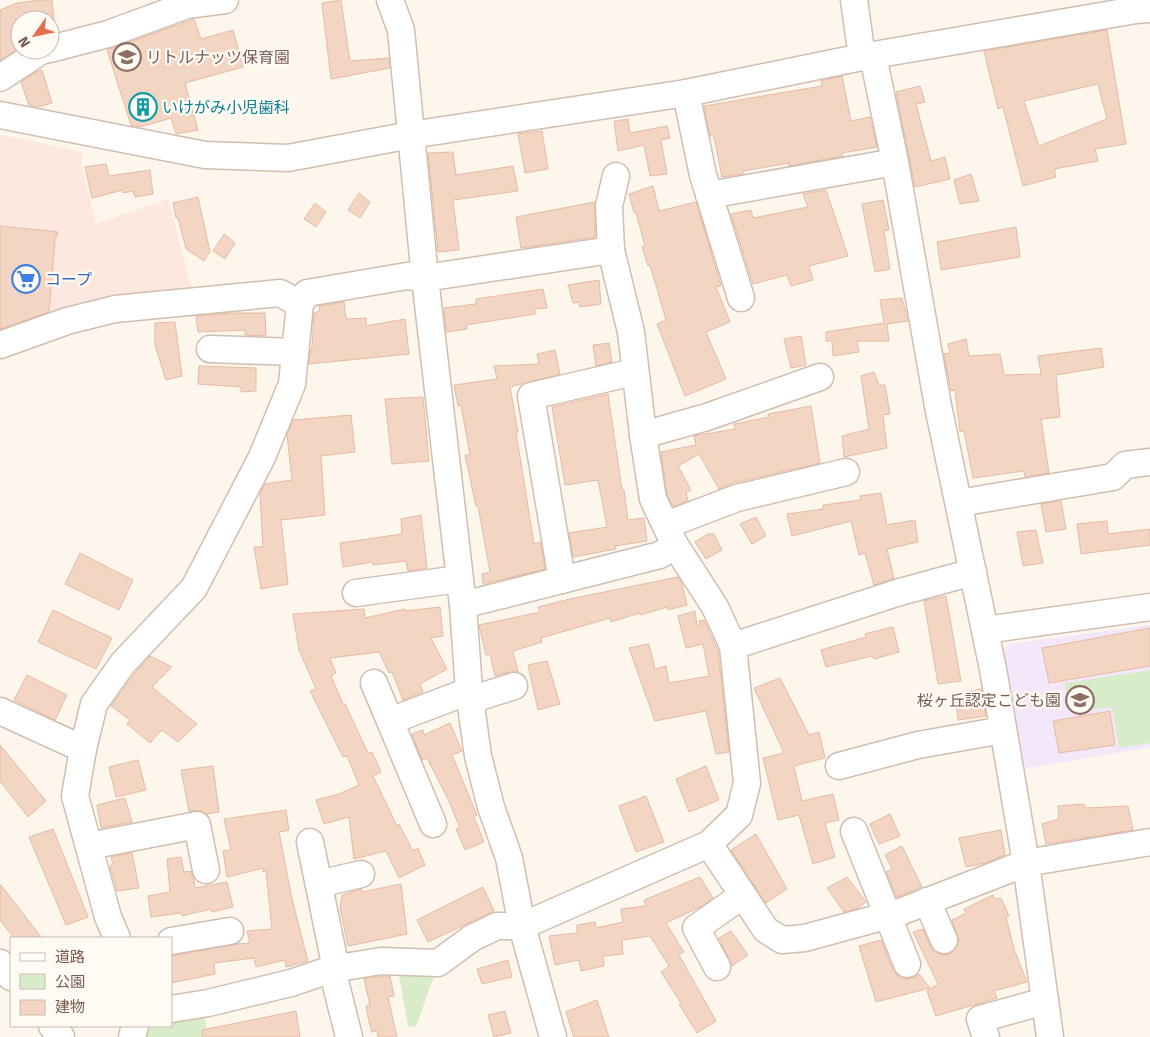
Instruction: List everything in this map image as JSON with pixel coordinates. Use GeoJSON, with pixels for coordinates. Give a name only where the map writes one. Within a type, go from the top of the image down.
{"type":"FeatureCollection","features":[{"type":"Feature","properties":{"kind":"street"},"geometry":{"type":"LineString","coordinates":[[60,46],[108,34],[187,5],[225,0]]}},
{"type":"Feature","properties":{"kind":"street"},"geometry":{"type":"LineString","coordinates":[[390,0],[401,30],[425,278],[463,605],[470,696],[478,756],[491,807],[509,858],[522,926],[553,1037]]}},
{"type":"Feature","properties":{"kind":"street"},"geometry":{"type":"LineString","coordinates":[[854,0],[895,162],[938,406],[985,630],[1026,863],[1050,1037]]}},
{"type":"Feature","properties":{"kind":"street"},"geometry":{"type":"LineString","coordinates":[[0,115],[205,155],[288,158],[411,135],[686,93],[868,57],[1150,9]]}},
{"type":"Feature","properties":{"kind":"street"},"geometry":{"type":"LineString","coordinates":[[0,78],[27,60]]}},
{"type":"Feature","properties":{"kind":"street"},"geometry":{"type":"LineString","coordinates":[[686,93],[702,175],[741,298]]}},
{"type":"Feature","properties":{"kind":"street"},"geometry":{"type":"LineString","coordinates":[[709,195],[895,162]]}},
{"type":"Feature","properties":{"kind":"street"},"geometry":{"type":"LineString","coordinates":[[172,1009],[208,1003],[291,984],[334,969],[381,961],[438,962],[472,938],[497,926],[522,926],[709,844],[739,815],[747,783],[734,646],[715,607],[671,535],[653,499],[630,332],[611,250],[609,206],[616,176]]}},
{"type":"Feature","properties":{"kind":"street"},"geometry":{"type":"LineString","coordinates":[[118,937],[108,917],[75,796],[83,749],[94,704],[123,663],[194,588],[262,456],[292,384],[300,304],[307,293],[407,276],[425,278],[611,250]]}},
{"type":"Feature","properties":{"kind":"street"},"geometry":{"type":"LineString","coordinates":[[0,345],[67,322],[115,309],[280,293],[300,304]]}},
{"type":"Feature","properties":{"kind":"street"},"geometry":{"type":"LineString","coordinates":[[210,349],[295,352]]}},
{"type":"Feature","properties":{"kind":"street"},"geometry":{"type":"LineString","coordinates":[[562,580],[531,396],[634,372]]}},
{"type":"Feature","properties":{"kind":"street"},"geometry":{"type":"LineString","coordinates":[[643,435],[707,417],[820,377]]}},
{"type":"Feature","properties":{"kind":"street"},"geometry":{"type":"LineString","coordinates":[[959,503],[1113,477],[1125,465],[1150,462]]}},
{"type":"Feature","properties":{"kind":"street"},"geometry":{"type":"LineString","coordinates":[[463,605],[660,555],[671,535],[737,498],[846,472]]}},
{"type":"Feature","properties":{"kind":"street"},"geometry":{"type":"LineString","coordinates":[[734,646],[900,592],[973,572]]}},
{"type":"Feature","properties":{"kind":"street"},"geometry":{"type":"LineString","coordinates":[[356,593],[459,579]]}},
{"type":"Feature","properties":{"kind":"street"},"geometry":{"type":"LineString","coordinates":[[985,630],[1150,607]]}},
{"type":"Feature","properties":{"kind":"street"},"geometry":{"type":"LineString","coordinates":[[374,683],[433,824]]}},
{"type":"Feature","properties":{"kind":"street"},"geometry":{"type":"LineString","coordinates":[[390,721],[470,696],[514,686]]}},
{"type":"Feature","properties":{"kind":"street"},"geometry":{"type":"LineString","coordinates":[[0,711],[83,749]]}},
{"type":"Feature","properties":{"kind":"street"},"geometry":{"type":"LineString","coordinates":[[839,766],[918,745],[1003,730]]}},
{"type":"Feature","properties":{"kind":"street"},"geometry":{"type":"LineString","coordinates":[[89,846],[197,825],[206,870]]}},
{"type":"Feature","properties":{"kind":"street"},"geometry":{"type":"LineString","coordinates":[[854,831],[907,964]]}},
{"type":"Feature","properties":{"kind":"street"},"geometry":{"type":"LineString","coordinates":[[310,842],[349,1037]]}},
{"type":"Feature","properties":{"kind":"street"},"geometry":{"type":"LineString","coordinates":[[709,844],[766,930],[782,940],[805,938],[888,915],[927,902],[1026,863],[1150,842]]}},
{"type":"Feature","properties":{"kind":"street"},"geometry":{"type":"LineString","coordinates":[[319,884],[361,874]]}},
{"type":"Feature","properties":{"kind":"street"},"geometry":{"type":"LineString","coordinates":[[717,967],[696,928],[743,895]]}},
{"type":"Feature","properties":{"kind":"street"},"geometry":{"type":"LineString","coordinates":[[927,902],[944,940]]}},
{"type":"Feature","properties":{"kind":"street"},"geometry":{"type":"LineString","coordinates":[[172,940],[230,931]]}},
{"type":"Feature","properties":{"kind":"street"},"geometry":{"type":"LineString","coordinates":[[0,963],[10,976]]}},
{"type":"Feature","properties":{"kind":"street"},"geometry":{"type":"LineString","coordinates":[[986,1037],[980,1019],[1045,1001]]}},
{"type":"Feature","properties":{"kind":"street"},"geometry":{"type":"LineString","coordinates":[[53,1027],[61,1037]]}},
{"type":"Feature","properties":{"kind":"shaded area"},"geometry":{"type":"Polygon","coordinates":[[[0,135],[82,152],[82,166],[96,224],[168,199],[193,293],[0,337],[0,135]]]}},
{"type":"Feature","properties":{"kind":"shaded area","name":"桜ヶ丘認定こども園"},"geometry":{"type":"Polygon","coordinates":[[[1150,625],[1150,747],[1024,769],[1001,652],[1009,644],[1150,625]]]}},
{"type":"Feature","properties":{"kind":"green space"},"geometry":{"type":"Polygon","coordinates":[[[1150,670],[1150,743],[1119,748],[1112,707],[1070,712],[1065,683],[1150,670]]]}},
{"type":"Feature","properties":{"kind":"green space"},"geometry":{"type":"Polygon","coordinates":[[[398,969],[437,973],[431,984],[416,1027],[408,1026],[398,969]]]}},
{"type":"Feature","properties":{"kind":"green space"},"geometry":{"type":"Polygon","coordinates":[[[203,1012],[209,1037],[137,1037],[137,1035],[149,1027],[172,1027],[172,1019],[203,1012]]]}},
{"type":"Feature","properties":{"kind":"building"},"geometry":{"type":"Polygon","coordinates":[[[52,0],[53,10],[10,10],[10,54],[0,60],[0,10],[17,3],[52,0]]]}},
{"type":"Feature","properties":{"kind":"building"},"geometry":{"type":"Polygon","coordinates":[[[341,0],[350,61],[389,58],[390,68],[331,79],[322,3],[341,0]]]}},
{"type":"Feature","properties":{"kind":"building"},"geometry":{"type":"Polygon","coordinates":[[[194,19],[201,39],[233,30],[243,67],[185,83],[198,130],[176,134],[171,118],[140,127],[131,125],[107,50],[194,19]]]}},
{"type":"Feature","properties":{"kind":"building"},"geometry":{"type":"Polygon","coordinates":[[[1107,30],[1126,144],[1095,149],[1098,161],[1054,169],[1056,177],[1023,186],[1003,107],[998,109],[984,51],[1107,30]],[[1098,84],[1024,101],[1039,146],[1107,119],[1098,84]]]}},
{"type":"Feature","properties":{"kind":"building"},"geometry":{"type":"Polygon","coordinates":[[[42,70],[52,103],[38,107],[29,105],[21,82],[42,70]]]}},
{"type":"Feature","properties":{"kind":"building"},"geometry":{"type":"Polygon","coordinates":[[[842,76],[851,121],[870,117],[877,147],[842,153],[843,156],[789,166],[789,163],[743,171],[743,174],[722,177],[714,136],[710,136],[704,106],[822,86],[821,81],[842,76]]]}},
{"type":"Feature","properties":{"kind":"building"},"geometry":{"type":"Polygon","coordinates":[[[920,86],[925,102],[916,104],[931,161],[945,157],[950,179],[915,187],[896,92],[920,86]]]}},
{"type":"Feature","properties":{"kind":"building"},"geometry":{"type":"Polygon","coordinates":[[[628,119],[630,133],[667,126],[670,138],[661,140],[667,174],[650,176],[644,145],[618,151],[614,121],[628,119]]]}},
{"type":"Feature","properties":{"kind":"building"},"geometry":{"type":"Polygon","coordinates":[[[542,131],[548,169],[525,173],[518,134],[542,131]]]}},
{"type":"Feature","properties":{"kind":"building"},"geometry":{"type":"Polygon","coordinates":[[[453,152],[456,175],[513,166],[518,191],[453,200],[459,250],[438,252],[428,153],[453,152]]]}},
{"type":"Feature","properties":{"kind":"building"},"geometry":{"type":"Polygon","coordinates":[[[106,164],[109,176],[150,170],[153,194],[135,197],[133,191],[123,193],[123,190],[92,198],[85,167],[106,164]]]}},
{"type":"Feature","properties":{"kind":"building"},"geometry":{"type":"Polygon","coordinates":[[[971,174],[979,201],[960,204],[954,180],[971,174]]]}},
{"type":"Feature","properties":{"kind":"building"},"geometry":{"type":"Polygon","coordinates":[[[653,186],[659,211],[696,202],[721,286],[716,287],[730,322],[706,332],[726,379],[685,396],[657,324],[666,320],[650,265],[648,266],[642,247],[645,246],[629,194],[653,186]]]}},
{"type":"Feature","properties":{"kind":"building"},"geometry":{"type":"Polygon","coordinates":[[[826,190],[848,256],[809,266],[813,280],[791,286],[787,275],[753,284],[731,214],[751,210],[753,218],[808,207],[803,194],[826,190]]]}},
{"type":"Feature","properties":{"kind":"building"},"geometry":{"type":"Polygon","coordinates":[[[359,193],[370,202],[360,218],[348,210],[359,193]]]}},
{"type":"Feature","properties":{"kind":"building"},"geometry":{"type":"Polygon","coordinates":[[[198,197],[210,252],[204,261],[186,249],[173,203],[198,197]]]}},
{"type":"Feature","properties":{"kind":"building"},"geometry":{"type":"Polygon","coordinates":[[[883,200],[889,230],[884,231],[890,269],[875,272],[862,204],[883,200]]]}},
{"type":"Feature","properties":{"kind":"building"},"geometry":{"type":"Polygon","coordinates":[[[595,202],[595,237],[521,248],[516,217],[595,202]]]}},
{"type":"Feature","properties":{"kind":"building"},"geometry":{"type":"Polygon","coordinates":[[[315,203],[326,212],[316,227],[304,219],[315,203]]]}},
{"type":"Feature","properties":{"kind":"building","name":"コープ"},"geometry":{"type":"Polygon","coordinates":[[[0,226],[58,232],[55,241],[49,312],[0,329],[0,226]]]}},
{"type":"Feature","properties":{"kind":"building"},"geometry":{"type":"Polygon","coordinates":[[[1016,227],[1020,257],[941,270],[937,242],[1016,227]]]}},
{"type":"Feature","properties":{"kind":"building"},"geometry":{"type":"Polygon","coordinates":[[[224,234],[235,243],[225,259],[213,251],[224,234]]]}},
{"type":"Feature","properties":{"kind":"building"},"geometry":{"type":"Polygon","coordinates":[[[599,280],[601,304],[580,307],[579,302],[573,303],[568,285],[599,280]]]}},
{"type":"Feature","properties":{"kind":"building"},"geometry":{"type":"Polygon","coordinates":[[[543,289],[547,308],[535,309],[535,314],[466,325],[467,329],[446,332],[444,308],[476,304],[476,299],[543,289]]]}},
{"type":"Feature","properties":{"kind":"building"},"geometry":{"type":"Polygon","coordinates":[[[902,298],[908,321],[887,324],[889,341],[857,341],[859,352],[833,356],[832,341],[826,341],[826,332],[884,323],[880,300],[902,298]]]}},
{"type":"Feature","properties":{"kind":"building"},"geometry":{"type":"Polygon","coordinates":[[[344,302],[346,319],[366,318],[366,326],[405,319],[409,354],[309,364],[314,313],[320,311],[319,306],[344,302]]]}},
{"type":"Feature","properties":{"kind":"building"},"geometry":{"type":"Polygon","coordinates":[[[265,313],[266,336],[245,335],[245,330],[198,332],[196,316],[265,313]]]}},
{"type":"Feature","properties":{"kind":"building"},"geometry":{"type":"Polygon","coordinates":[[[175,322],[182,376],[166,380],[155,345],[155,323],[175,322]]]}},
{"type":"Feature","properties":{"kind":"building"},"geometry":{"type":"Polygon","coordinates":[[[801,336],[806,365],[791,368],[784,339],[801,336]]]}},
{"type":"Feature","properties":{"kind":"building"},"geometry":{"type":"Polygon","coordinates":[[[966,339],[969,356],[1000,354],[1004,375],[1041,374],[1038,356],[1101,348],[1104,367],[1056,375],[1060,417],[1041,419],[1049,473],[1025,477],[1024,471],[973,478],[964,431],[960,432],[955,390],[951,391],[944,354],[950,353],[948,344],[966,339]]]}},
{"type":"Feature","properties":{"kind":"building"},"geometry":{"type":"Polygon","coordinates":[[[609,343],[612,362],[596,366],[593,345],[609,343]]]}},
{"type":"Feature","properties":{"kind":"building"},"geometry":{"type":"Polygon","coordinates":[[[555,350],[560,374],[510,387],[534,544],[540,542],[545,569],[483,584],[482,574],[490,572],[478,506],[476,506],[465,455],[470,455],[461,405],[458,406],[454,385],[497,379],[494,366],[539,364],[537,354],[555,350]]]}},
{"type":"Feature","properties":{"kind":"building"},"geometry":{"type":"Polygon","coordinates":[[[199,366],[256,368],[256,391],[241,392],[241,387],[198,384],[199,366]]]}},
{"type":"Feature","properties":{"kind":"building"},"geometry":{"type":"Polygon","coordinates":[[[874,372],[879,385],[885,385],[890,414],[883,415],[887,448],[844,457],[842,436],[869,429],[861,376],[874,372]]]}},
{"type":"Feature","properties":{"kind":"building"},"geometry":{"type":"Polygon","coordinates":[[[608,394],[628,520],[644,518],[647,541],[615,546],[616,549],[573,557],[569,533],[607,527],[598,480],[565,485],[552,407],[608,394]]]}},
{"type":"Feature","properties":{"kind":"building"},"geometry":{"type":"Polygon","coordinates":[[[423,397],[429,461],[392,464],[385,399],[423,397]]]}},
{"type":"Feature","properties":{"kind":"building"},"geometry":{"type":"Polygon","coordinates":[[[811,406],[820,463],[733,483],[719,489],[699,454],[678,466],[691,490],[686,492],[688,501],[673,506],[667,495],[661,452],[696,445],[694,436],[735,429],[734,424],[769,417],[768,414],[811,406]]]}},
{"type":"Feature","properties":{"kind":"building"},"geometry":{"type":"Polygon","coordinates":[[[351,415],[355,452],[321,456],[325,515],[281,520],[288,584],[261,589],[254,547],[263,547],[260,494],[265,484],[292,480],[287,435],[293,420],[351,415]]]}},
{"type":"Feature","properties":{"kind":"building"},"geometry":{"type":"Polygon","coordinates":[[[881,493],[887,525],[915,520],[918,542],[887,549],[894,578],[874,585],[865,553],[859,555],[851,521],[792,536],[787,514],[823,509],[823,505],[861,500],[860,496],[881,493]]]}},
{"type":"Feature","properties":{"kind":"building"},"geometry":{"type":"Polygon","coordinates":[[[1061,501],[1066,529],[1046,532],[1041,504],[1061,501]]]}},
{"type":"Feature","properties":{"kind":"building"},"geometry":{"type":"Polygon","coordinates":[[[421,515],[427,568],[408,571],[406,561],[373,565],[373,562],[343,567],[340,543],[402,534],[401,519],[421,515]]]}},
{"type":"Feature","properties":{"kind":"building"},"geometry":{"type":"Polygon","coordinates":[[[756,517],[766,536],[752,544],[740,524],[756,517]]]}},
{"type":"Feature","properties":{"kind":"building"},"geometry":{"type":"Polygon","coordinates":[[[1107,521],[1108,534],[1150,529],[1150,545],[1081,554],[1077,524],[1107,521]]]}},
{"type":"Feature","properties":{"kind":"building"},"geometry":{"type":"Polygon","coordinates":[[[1036,530],[1043,563],[1023,566],[1017,532],[1036,530]]]}},
{"type":"Feature","properties":{"kind":"building"},"geometry":{"type":"Polygon","coordinates":[[[708,534],[714,534],[722,550],[706,559],[695,542],[708,534]]]}},
{"type":"Feature","properties":{"kind":"building"},"geometry":{"type":"Polygon","coordinates":[[[80,553],[133,580],[119,610],[65,584],[80,553]]]}},
{"type":"Feature","properties":{"kind":"building"},"geometry":{"type":"Polygon","coordinates":[[[678,577],[682,584],[687,605],[668,610],[667,607],[641,615],[640,613],[611,622],[610,618],[541,638],[542,642],[513,651],[518,672],[509,672],[495,676],[490,654],[486,655],[479,625],[540,612],[538,607],[570,599],[678,577]]]}},
{"type":"Feature","properties":{"kind":"building"},"geometry":{"type":"Polygon","coordinates":[[[946,596],[961,681],[938,684],[924,601],[946,596]]]}},
{"type":"Feature","properties":{"kind":"building"},"geometry":{"type":"Polygon","coordinates":[[[440,607],[443,636],[431,638],[447,669],[420,684],[423,692],[403,700],[392,672],[389,673],[379,652],[330,658],[336,673],[331,676],[343,704],[345,704],[368,753],[372,752],[381,772],[373,776],[397,826],[399,824],[413,851],[418,848],[425,865],[399,878],[386,851],[354,859],[349,817],[324,824],[316,800],[339,794],[359,785],[347,756],[343,757],[310,691],[316,689],[299,650],[293,614],[364,609],[365,618],[405,609],[405,611],[440,607]]]}},
{"type":"Feature","properties":{"kind":"building"},"geometry":{"type":"Polygon","coordinates":[[[53,610],[112,638],[96,669],[38,642],[53,610]]]}},
{"type":"Feature","properties":{"kind":"building"},"geometry":{"type":"Polygon","coordinates":[[[695,611],[697,626],[700,626],[699,621],[704,620],[718,651],[729,752],[716,754],[706,711],[655,721],[629,648],[649,644],[655,669],[666,666],[669,683],[709,676],[703,644],[686,648],[678,616],[695,611]]]}},
{"type":"Feature","properties":{"kind":"building"},"geometry":{"type":"Polygon","coordinates":[[[893,627],[899,652],[874,659],[872,656],[826,667],[821,650],[866,637],[865,634],[893,627]]]}},
{"type":"Feature","properties":{"kind":"building"},"geometry":{"type":"Polygon","coordinates":[[[1150,628],[1150,666],[1049,683],[1042,648],[1150,628]]]}},
{"type":"Feature","properties":{"kind":"building"},"geometry":{"type":"Polygon","coordinates":[[[150,656],[172,667],[152,687],[197,724],[178,742],[162,730],[150,743],[127,724],[130,720],[111,706],[150,656]]]}},
{"type":"Feature","properties":{"kind":"building"},"geometry":{"type":"Polygon","coordinates":[[[547,661],[560,704],[538,710],[528,665],[547,661]]]}},
{"type":"Feature","properties":{"kind":"building"},"geometry":{"type":"Polygon","coordinates":[[[27,675],[67,695],[55,720],[14,700],[27,675]]]}},
{"type":"Feature","properties":{"kind":"building"},"geometry":{"type":"Polygon","coordinates":[[[780,678],[809,735],[819,732],[825,758],[794,766],[802,801],[833,794],[839,820],[825,823],[835,857],[813,864],[799,815],[778,820],[763,758],[784,753],[754,688],[780,678]]]}},
{"type":"Feature","properties":{"kind":"building"},"geometry":{"type":"Polygon","coordinates":[[[981,689],[986,716],[958,720],[955,694],[981,689]]]}},
{"type":"Feature","properties":{"kind":"building"},"geometry":{"type":"Polygon","coordinates":[[[1110,711],[1115,745],[1059,753],[1053,721],[1110,711]]]}},
{"type":"Feature","properties":{"kind":"building"},"geometry":{"type":"Polygon","coordinates":[[[450,723],[462,751],[452,755],[477,815],[474,817],[484,842],[465,850],[456,829],[460,828],[448,799],[427,758],[422,760],[412,734],[423,730],[424,735],[450,723]]]}},
{"type":"Feature","properties":{"kind":"building"},"geometry":{"type":"Polygon","coordinates":[[[0,745],[46,801],[28,817],[0,781],[0,745]]]}},
{"type":"Feature","properties":{"kind":"building"},"geometry":{"type":"Polygon","coordinates":[[[138,760],[146,790],[116,797],[109,767],[138,760]]]}},
{"type":"Feature","properties":{"kind":"building"},"geometry":{"type":"Polygon","coordinates":[[[213,766],[219,812],[207,814],[201,811],[189,811],[181,770],[213,766]]]}},
{"type":"Feature","properties":{"kind":"building"},"geometry":{"type":"Polygon","coordinates":[[[706,766],[719,800],[689,812],[676,779],[706,766]]]}},
{"type":"Feature","properties":{"kind":"building"},"geometry":{"type":"Polygon","coordinates":[[[646,796],[664,842],[636,852],[619,806],[646,796]]]}},
{"type":"Feature","properties":{"kind":"building"},"geometry":{"type":"Polygon","coordinates":[[[125,798],[132,822],[101,828],[97,805],[125,798]]]}},
{"type":"Feature","properties":{"kind":"building"},"geometry":{"type":"Polygon","coordinates":[[[1084,804],[1085,808],[1128,806],[1133,830],[1046,844],[1042,824],[1059,819],[1058,806],[1084,804]]]}},
{"type":"Feature","properties":{"kind":"building"},"geometry":{"type":"Polygon","coordinates":[[[286,810],[289,830],[279,832],[292,899],[308,961],[286,967],[285,960],[256,967],[254,958],[214,963],[215,974],[172,983],[172,956],[250,943],[247,931],[272,929],[266,871],[263,872],[263,868],[227,877],[223,851],[231,850],[224,819],[286,810]]]}},
{"type":"Feature","properties":{"kind":"building"},"geometry":{"type":"Polygon","coordinates":[[[890,814],[900,836],[879,844],[870,824],[890,814]]]}},
{"type":"Feature","properties":{"kind":"building"},"geometry":{"type":"Polygon","coordinates":[[[53,829],[88,917],[66,925],[29,837],[53,829]]]}},
{"type":"Feature","properties":{"kind":"building"},"geometry":{"type":"Polygon","coordinates":[[[1001,830],[1005,855],[985,863],[966,867],[959,838],[1001,830]]]}},
{"type":"Feature","properties":{"kind":"building"},"geometry":{"type":"Polygon","coordinates":[[[756,834],[787,889],[766,903],[731,850],[756,834]]]}},
{"type":"Feature","properties":{"kind":"building"},"geometry":{"type":"Polygon","coordinates":[[[902,846],[922,887],[897,897],[886,872],[892,869],[885,855],[902,846]]]}},
{"type":"Feature","properties":{"kind":"building"},"geometry":{"type":"Polygon","coordinates":[[[132,853],[139,888],[117,891],[110,866],[113,864],[111,857],[132,853]]]}},
{"type":"Feature","properties":{"kind":"building"},"geometry":{"type":"Polygon","coordinates":[[[181,857],[184,872],[191,871],[195,888],[227,882],[233,907],[212,912],[211,909],[182,916],[181,913],[151,917],[148,896],[170,892],[167,859],[181,857]]]}},
{"type":"Feature","properties":{"kind":"building"},"geometry":{"type":"Polygon","coordinates":[[[700,877],[713,898],[702,906],[666,923],[684,952],[679,955],[716,1021],[697,1033],[661,972],[669,966],[650,936],[622,940],[623,954],[603,956],[604,966],[581,971],[579,960],[555,965],[549,936],[577,933],[577,925],[595,922],[596,928],[623,922],[621,909],[646,906],[644,900],[700,877]]]}},
{"type":"Feature","properties":{"kind":"building"},"geometry":{"type":"Polygon","coordinates":[[[847,877],[866,902],[856,909],[844,912],[827,888],[847,877]]]}},
{"type":"Feature","properties":{"kind":"building"},"geometry":{"type":"Polygon","coordinates":[[[0,884],[41,937],[13,937],[0,920],[0,884]]]}},
{"type":"Feature","properties":{"kind":"building"},"geometry":{"type":"Polygon","coordinates":[[[401,884],[407,934],[348,946],[340,907],[342,895],[362,889],[362,892],[401,884]]]}},
{"type":"Feature","properties":{"kind":"building"},"geometry":{"type":"Polygon","coordinates":[[[483,887],[494,911],[428,942],[417,920],[483,887]]]}},
{"type":"Feature","properties":{"kind":"building"},"geometry":{"type":"Polygon","coordinates":[[[993,895],[995,899],[1001,898],[1009,916],[1006,917],[1014,949],[1027,982],[994,991],[997,998],[936,1016],[927,991],[938,984],[913,932],[923,929],[930,946],[935,952],[943,955],[950,954],[956,948],[959,941],[952,920],[966,913],[964,909],[993,895]]]}},
{"type":"Feature","properties":{"kind":"building"},"geometry":{"type":"Polygon","coordinates":[[[731,931],[748,955],[732,966],[719,938],[731,931]]]}},
{"type":"Feature","properties":{"kind":"building"},"geometry":{"type":"Polygon","coordinates":[[[881,940],[893,970],[897,975],[905,979],[913,978],[919,974],[930,988],[876,1002],[859,946],[881,940]]]}},
{"type":"Feature","properties":{"kind":"building"},"geometry":{"type":"Polygon","coordinates":[[[508,960],[512,977],[482,984],[477,969],[508,960]]]}},
{"type":"Feature","properties":{"kind":"building"},"geometry":{"type":"Polygon","coordinates":[[[390,976],[394,996],[388,997],[397,1037],[378,1037],[377,1031],[372,1032],[369,1022],[366,1006],[370,1005],[364,979],[390,976]]]}},
{"type":"Feature","properties":{"kind":"building"},"geometry":{"type":"Polygon","coordinates":[[[597,1000],[609,1037],[574,1037],[566,1012],[597,1000]]]}},
{"type":"Feature","properties":{"kind":"building"},"geometry":{"type":"Polygon","coordinates":[[[296,1011],[300,1037],[203,1037],[202,1030],[296,1011]]]}},
{"type":"Feature","properties":{"kind":"building"},"geometry":{"type":"Polygon","coordinates":[[[505,1011],[511,1033],[494,1037],[488,1015],[505,1011]]]}},
{"type":"Feature","properties":{"kind":"place","name":"リトルナッツ保育園"},"geometry":{"type":"Point","coordinates":[127,57]}},
{"type":"Feature","properties":{"kind":"place","name":"いけがみ小児歯科"},"geometry":{"type":"Point","coordinates":[143,107]}},
{"type":"Feature","properties":{"kind":"place","name":"コープ"},"geometry":{"type":"Point","coordinates":[26,279]}},
{"type":"Feature","properties":{"kind":"place","name":"桜ヶ丘認定こども園"},"geometry":{"type":"Point","coordinates":[1080,700]}}]}
